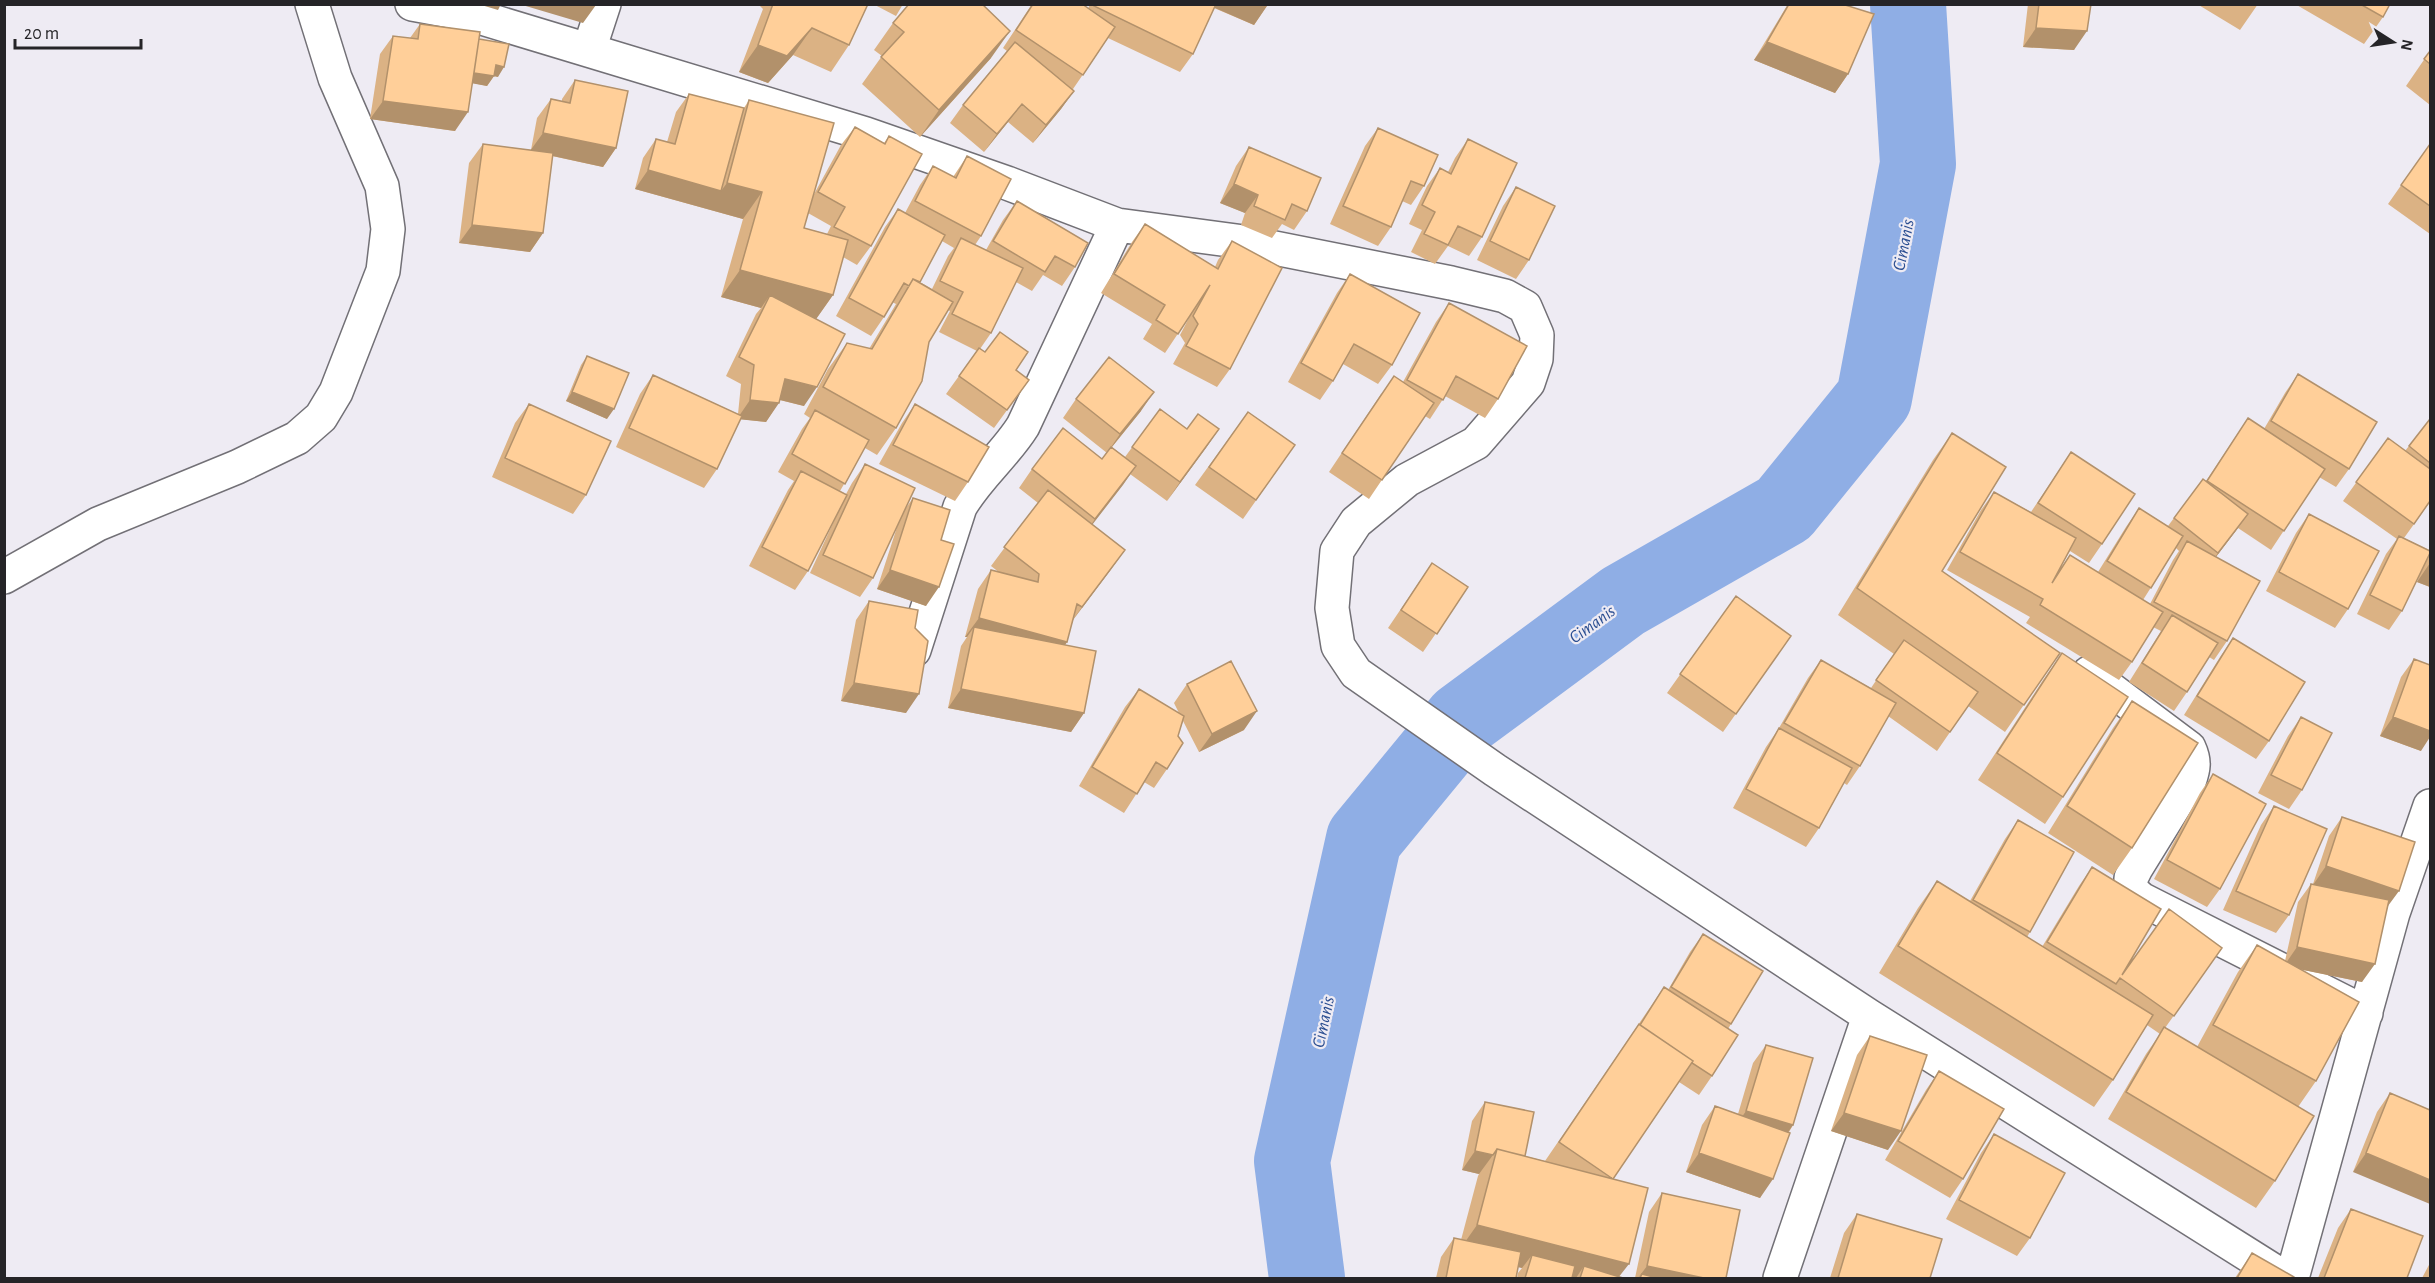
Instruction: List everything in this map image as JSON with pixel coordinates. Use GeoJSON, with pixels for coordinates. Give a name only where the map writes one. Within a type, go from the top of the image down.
{"type":"FeatureCollection","features":[{"type":"Feature","properties":{"kind":"street"},"geometry":{"type":"LineString","coordinates":[[4,577],[98,524],[237,467],[297,438],[321,417],[336,392],[383,271],[388,229],[382,186],[335,78],[312,4]]}},
{"type":"Feature","properties":{"kind":"street"},"geometry":{"type":"LineString","coordinates":[[412,4],[472,15],[866,134],[1007,183],[1117,225],[1244,242],[1451,283],[1505,296],[1525,307],[1537,335],[1536,359],[1528,384],[1476,443],[1407,480],[1356,522],[1337,551],[1332,608],[1338,646],[1356,673],[1496,770],[1869,1016],[2284,1278]]}},
{"type":"Feature","properties":{"kind":"street"},"geometry":{"type":"LineString","coordinates":[[589,50],[603,4]]}},
{"type":"Feature","properties":{"kind":"street"},"geometry":{"type":"LineString","coordinates":[[914,650],[960,507],[969,491],[1023,426],[1117,225]]}},
{"type":"Feature","properties":{"kind":"street"},"geometry":{"type":"LineString","coordinates":[[2068,657],[2188,748],[2194,758],[2194,769],[2189,782],[2136,868],[2131,890],[2141,899],[2366,1013]]}},
{"type":"Feature","properties":{"kind":"street"},"geometry":{"type":"LineString","coordinates":[[2292,1278],[2393,913],[2430,806]]}},
{"type":"Feature","properties":{"kind":"street"},"geometry":{"type":"LineString","coordinates":[[1780,1278],[1869,1016]]}},
{"type":"Feature","properties":{"kind":"building"},"geometry":{"type":"Polygon","coordinates":[[[773,4],[868,4],[849,45],[812,28],[787,56],[758,45],[773,4]]]}},
{"type":"Feature","properties":{"kind":"building"},"geometry":{"type":"Polygon","coordinates":[[[909,4],[982,4],[1010,31],[939,110],[881,57],[904,32],[893,23],[909,4]]]}},
{"type":"Feature","properties":{"kind":"building"},"geometry":{"type":"Polygon","coordinates":[[[1033,4],[1082,4],[1115,27],[1083,75],[1016,30],[1033,4]]]}},
{"type":"Feature","properties":{"kind":"building"},"geometry":{"type":"Polygon","coordinates":[[[1095,4],[1216,4],[1193,54],[1094,6],[1095,4]]]}},
{"type":"Feature","properties":{"kind":"building"},"geometry":{"type":"Polygon","coordinates":[[[1789,4],[1842,4],[1874,14],[1848,74],[1767,42],[1789,4]]]}},
{"type":"Feature","properties":{"kind":"building"},"geometry":{"type":"Polygon","coordinates":[[[2039,4],[2091,4],[2087,31],[2036,28],[2039,4]]]}},
{"type":"Feature","properties":{"kind":"building"},"geometry":{"type":"Polygon","coordinates":[[[2360,4],[2390,4],[2383,17],[2360,4]]]}},
{"type":"Feature","properties":{"kind":"building"},"geometry":{"type":"Polygon","coordinates":[[[420,24],[480,32],[468,112],[383,101],[393,36],[418,39],[420,24]]]}},
{"type":"Feature","properties":{"kind":"building"},"geometry":{"type":"Polygon","coordinates":[[[479,39],[509,44],[504,67],[496,65],[494,76],[474,73],[479,39]]]}},
{"type":"Feature","properties":{"kind":"building"},"geometry":{"type":"Polygon","coordinates":[[[1015,42],[1074,91],[1046,125],[1022,104],[997,134],[963,105],[1015,42]]]}},
{"type":"Feature","properties":{"kind":"building"},"geometry":{"type":"Polygon","coordinates":[[[2430,51],[2430,64],[2424,59],[2430,51]]]}},
{"type":"Feature","properties":{"kind":"building"},"geometry":{"type":"Polygon","coordinates":[[[575,80],[628,91],[616,148],[543,133],[551,99],[570,103],[575,80]]]}},
{"type":"Feature","properties":{"kind":"building"},"geometry":{"type":"Polygon","coordinates":[[[689,94],[744,108],[721,191],[648,170],[656,139],[675,144],[689,94]]]}},
{"type":"Feature","properties":{"kind":"building"},"geometry":{"type":"Polygon","coordinates":[[[749,100],[834,123],[804,228],[848,240],[833,295],[740,270],[762,192],[727,183],[749,100]]]}},
{"type":"Feature","properties":{"kind":"building"},"geometry":{"type":"Polygon","coordinates":[[[855,127],[885,144],[889,136],[922,154],[871,246],[834,227],[845,207],[818,192],[855,127]]]}},
{"type":"Feature","properties":{"kind":"building"},"geometry":{"type":"Polygon","coordinates":[[[1378,128],[1438,155],[1424,186],[1411,181],[1391,227],[1343,206],[1378,128]]]}},
{"type":"Feature","properties":{"kind":"building"},"geometry":{"type":"Polygon","coordinates":[[[1468,139],[1517,163],[1482,237],[1458,226],[1448,245],[1424,234],[1435,212],[1422,205],[1440,168],[1451,174],[1468,139]]]}},
{"type":"Feature","properties":{"kind":"building"},"geometry":{"type":"Polygon","coordinates":[[[483,144],[553,153],[543,233],[472,225],[483,144]]]}},
{"type":"Feature","properties":{"kind":"building"},"geometry":{"type":"Polygon","coordinates":[[[2430,144],[2430,206],[2401,185],[2430,144]]]}},
{"type":"Feature","properties":{"kind":"building"},"geometry":{"type":"Polygon","coordinates":[[[1249,147],[1321,178],[1307,211],[1292,204],[1285,220],[1254,206],[1258,195],[1234,184],[1249,147]]]}},
{"type":"Feature","properties":{"kind":"building"},"geometry":{"type":"Polygon","coordinates":[[[967,156],[1011,179],[981,236],[915,201],[933,166],[956,178],[967,156]]]}},
{"type":"Feature","properties":{"kind":"building"},"geometry":{"type":"Polygon","coordinates":[[[1516,187],[1555,206],[1529,260],[1490,241],[1516,187]]]}},
{"type":"Feature","properties":{"kind":"building"},"geometry":{"type":"Polygon","coordinates":[[[1017,201],[1088,243],[1075,267],[1055,256],[1045,272],[993,241],[1017,201]]]}},
{"type":"Feature","properties":{"kind":"building"},"geometry":{"type":"Polygon","coordinates":[[[898,209],[945,235],[920,282],[913,279],[909,286],[904,283],[884,317],[849,298],[898,209]]]}},
{"type":"Feature","properties":{"kind":"building"},"geometry":{"type":"Polygon","coordinates":[[[1145,224],[1218,269],[1232,241],[1282,268],[1230,369],[1186,346],[1198,324],[1193,316],[1210,285],[1178,334],[1156,320],[1165,305],[1114,274],[1145,224]]]}},
{"type":"Feature","properties":{"kind":"building"},"geometry":{"type":"Polygon","coordinates":[[[961,238],[1023,268],[991,333],[952,314],[963,292],[940,281],[961,238]]]}},
{"type":"Feature","properties":{"kind":"building"},"geometry":{"type":"Polygon","coordinates":[[[1350,274],[1420,313],[1392,365],[1354,344],[1333,381],[1301,363],[1350,274]]]}},
{"type":"Feature","properties":{"kind":"building"},"geometry":{"type":"Polygon","coordinates":[[[913,279],[953,302],[929,342],[922,381],[896,428],[823,387],[847,343],[872,349],[913,279]]]}},
{"type":"Feature","properties":{"kind":"building"},"geometry":{"type":"Polygon","coordinates":[[[770,295],[845,334],[817,387],[785,379],[779,403],[750,400],[754,365],[739,357],[770,295]]]}},
{"type":"Feature","properties":{"kind":"building"},"geometry":{"type":"Polygon","coordinates":[[[1449,303],[1527,346],[1498,399],[1456,376],[1443,400],[1407,380],[1449,303]]]}},
{"type":"Feature","properties":{"kind":"building"},"geometry":{"type":"Polygon","coordinates":[[[1000,332],[1028,352],[1016,370],[1029,380],[1007,410],[959,376],[979,348],[985,352],[1000,332]]]}},
{"type":"Feature","properties":{"kind":"building"},"geometry":{"type":"Polygon","coordinates":[[[587,356],[629,373],[614,409],[572,392],[587,356]]]}},
{"type":"Feature","properties":{"kind":"building"},"geometry":{"type":"Polygon","coordinates":[[[1109,357],[1154,392],[1120,434],[1076,399],[1109,357]]]}},
{"type":"Feature","properties":{"kind":"building"},"geometry":{"type":"Polygon","coordinates":[[[2298,374],[2377,422],[2349,469],[2271,421],[2298,374]]]}},
{"type":"Feature","properties":{"kind":"building"},"geometry":{"type":"Polygon","coordinates":[[[653,375],[742,416],[717,469],[629,428],[653,375]]]}},
{"type":"Feature","properties":{"kind":"building"},"geometry":{"type":"Polygon","coordinates":[[[1394,376],[1434,403],[1382,480],[1342,453],[1394,376]]]}},
{"type":"Feature","properties":{"kind":"building"},"geometry":{"type":"Polygon","coordinates":[[[529,404],[611,441],[586,495],[505,458],[529,404]]]}},
{"type":"Feature","properties":{"kind":"building"},"geometry":{"type":"Polygon","coordinates":[[[915,404],[989,447],[968,482],[893,445],[915,404]]]}},
{"type":"Feature","properties":{"kind":"building"},"geometry":{"type":"Polygon","coordinates":[[[1160,409],[1187,429],[1198,414],[1219,429],[1180,482],[1132,447],[1160,409]]]}},
{"type":"Feature","properties":{"kind":"building"},"geometry":{"type":"Polygon","coordinates":[[[815,410],[869,440],[845,484],[792,454],[815,410]]]}},
{"type":"Feature","properties":{"kind":"building"},"geometry":{"type":"Polygon","coordinates":[[[1248,412],[1295,445],[1256,500],[1209,467],[1248,412]]]}},
{"type":"Feature","properties":{"kind":"building"},"geometry":{"type":"Polygon","coordinates":[[[2248,418],[2325,469],[2284,531],[2207,481],[2248,418]]]}},
{"type":"Feature","properties":{"kind":"building"},"geometry":{"type":"Polygon","coordinates":[[[2430,419],[2430,463],[2409,446],[2430,419]]]}},
{"type":"Feature","properties":{"kind":"building"},"geometry":{"type":"Polygon","coordinates":[[[1063,428],[1102,459],[1111,447],[1136,466],[1095,519],[1032,469],[1063,428]]]}},
{"type":"Feature","properties":{"kind":"building"},"geometry":{"type":"Polygon","coordinates":[[[1952,433],[2006,467],[1942,571],[2060,653],[2024,705],[1857,588],[1952,433]]]}},
{"type":"Feature","properties":{"kind":"building"},"geometry":{"type":"Polygon","coordinates":[[[2388,438],[2430,469],[2430,501],[2414,524],[2356,482],[2388,438]]]}},
{"type":"Feature","properties":{"kind":"building"},"geometry":{"type":"Polygon","coordinates":[[[2071,452],[2135,494],[2102,544],[2038,503],[2071,452]]]}},
{"type":"Feature","properties":{"kind":"building"},"geometry":{"type":"Polygon","coordinates":[[[865,464],[915,488],[873,578],[823,555],[865,464]]]}},
{"type":"Feature","properties":{"kind":"building"},"geometry":{"type":"Polygon","coordinates":[[[801,471],[847,495],[808,571],[762,547],[801,471]]]}},
{"type":"Feature","properties":{"kind":"building"},"geometry":{"type":"Polygon","coordinates":[[[2203,479],[2248,514],[2218,553],[2174,518],[2203,479]]]}},
{"type":"Feature","properties":{"kind":"building"},"geometry":{"type":"Polygon","coordinates":[[[1048,490],[1125,550],[1082,607],[1077,604],[1067,642],[979,618],[991,570],[1038,582],[1039,574],[1004,547],[1048,490]]]}},
{"type":"Feature","properties":{"kind":"building"},"geometry":{"type":"Polygon","coordinates":[[[1994,492],[2076,538],[2052,583],[2070,555],[2163,612],[2132,662],[2040,605],[2043,599],[1960,552],[1994,492]]]}},
{"type":"Feature","properties":{"kind":"building"},"geometry":{"type":"Polygon","coordinates":[[[913,498],[950,510],[941,540],[954,544],[939,587],[890,570],[913,498]]]}},
{"type":"Feature","properties":{"kind":"building"},"geometry":{"type":"Polygon","coordinates":[[[2139,508],[2183,536],[2151,588],[2107,561],[2139,508]]]}},
{"type":"Feature","properties":{"kind":"building"},"geometry":{"type":"Polygon","coordinates":[[[2309,514],[2379,551],[2348,609],[2279,572],[2309,514]]]}},
{"type":"Feature","properties":{"kind":"building"},"geometry":{"type":"Polygon","coordinates":[[[2399,536],[2430,551],[2402,611],[2370,595],[2399,536]]]}},
{"type":"Feature","properties":{"kind":"building"},"geometry":{"type":"Polygon","coordinates":[[[2187,541],[2260,581],[2227,641],[2154,602],[2187,541]]]}},
{"type":"Feature","properties":{"kind":"building"},"geometry":{"type":"Polygon","coordinates":[[[1432,563],[1468,587],[1437,634],[1401,610],[1432,563]]]}},
{"type":"Feature","properties":{"kind":"building"},"geometry":{"type":"Polygon","coordinates":[[[1736,596],[1791,636],[1736,714],[1680,674],[1736,596]]]}},
{"type":"Feature","properties":{"kind":"building"},"geometry":{"type":"Polygon","coordinates":[[[869,601],[918,610],[915,628],[928,641],[919,694],[854,683],[869,601]]]}},
{"type":"Feature","properties":{"kind":"building"},"geometry":{"type":"Polygon","coordinates":[[[2172,615],[2218,643],[2187,692],[2142,663],[2172,615]]]}},
{"type":"Feature","properties":{"kind":"building"},"geometry":{"type":"Polygon","coordinates":[[[974,627],[1096,651],[1084,713],[961,689],[974,627]]]}},
{"type":"Feature","properties":{"kind":"building"},"geometry":{"type":"Polygon","coordinates":[[[2233,638],[2305,682],[2269,741],[2197,696],[2233,638]]]}},
{"type":"Feature","properties":{"kind":"building"},"geometry":{"type":"Polygon","coordinates":[[[1904,640],[1978,692],[1950,732],[1876,680],[1904,640]]]}},
{"type":"Feature","properties":{"kind":"building"},"geometry":{"type":"Polygon","coordinates":[[[2062,653],[2128,697],[2063,797],[1997,753],[2062,653]]]}},
{"type":"Feature","properties":{"kind":"building"},"geometry":{"type":"Polygon","coordinates":[[[2414,659],[2430,665],[2430,731],[2393,717],[2414,659]]]}},
{"type":"Feature","properties":{"kind":"building"},"geometry":{"type":"Polygon","coordinates":[[[1821,660],[1896,703],[1860,766],[1784,723],[1821,660]]]}},
{"type":"Feature","properties":{"kind":"building"},"geometry":{"type":"Polygon","coordinates":[[[1231,661],[1257,711],[1212,734],[1187,684],[1231,661]]]}},
{"type":"Feature","properties":{"kind":"building"},"geometry":{"type":"Polygon","coordinates":[[[1139,689],[1184,716],[1178,736],[1183,743],[1167,769],[1156,762],[1137,794],[1092,767],[1139,689]]]}},
{"type":"Feature","properties":{"kind":"building"},"geometry":{"type":"Polygon","coordinates":[[[2132,701],[2198,743],[2132,848],[2067,806],[2132,701]]]}},
{"type":"Feature","properties":{"kind":"building"},"geometry":{"type":"Polygon","coordinates":[[[2301,717],[2332,733],[2302,790],[2271,775],[2301,717]]]}},
{"type":"Feature","properties":{"kind":"building"},"geometry":{"type":"Polygon","coordinates":[[[1779,728],[1852,768],[1819,828],[1746,789],[1779,728]]]}},
{"type":"Feature","properties":{"kind":"building"},"geometry":{"type":"Polygon","coordinates":[[[2213,774],[2266,804],[2220,889],[2167,860],[2213,774]]]}},
{"type":"Feature","properties":{"kind":"building"},"geometry":{"type":"Polygon","coordinates":[[[2274,806],[2327,829],[2289,915],[2236,891],[2274,806]]]}},
{"type":"Feature","properties":{"kind":"building"},"geometry":{"type":"Polygon","coordinates":[[[2342,817],[2415,842],[2399,891],[2326,866],[2342,817]]]}},
{"type":"Feature","properties":{"kind":"building"},"geometry":{"type":"Polygon","coordinates":[[[2018,820],[2074,852],[2030,932],[1973,900],[2018,820]]]}},
{"type":"Feature","properties":{"kind":"building"},"geometry":{"type":"Polygon","coordinates":[[[2092,867],[2161,909],[2122,975],[2169,909],[2222,948],[2174,1016],[2120,978],[2116,984],[2047,942],[2092,867]]]}},
{"type":"Feature","properties":{"kind":"building"},"geometry":{"type":"Polygon","coordinates":[[[1937,881],[2153,1015],[2113,1080],[1898,946],[1937,881]]]}},
{"type":"Feature","properties":{"kind":"building"},"geometry":{"type":"Polygon","coordinates":[[[2311,884],[2389,900],[2375,964],[2297,947],[2311,884]]]}},
{"type":"Feature","properties":{"kind":"building"},"geometry":{"type":"Polygon","coordinates":[[[1703,934],[1763,971],[1731,1024],[1671,987],[1703,934]]]}},
{"type":"Feature","properties":{"kind":"building"},"geometry":{"type":"Polygon","coordinates":[[[2257,945],[2359,1002],[2316,1081],[2213,1025],[2257,945]]]}},
{"type":"Feature","properties":{"kind":"building"},"geometry":{"type":"Polygon","coordinates":[[[1664,987],[1738,1035],[1712,1076],[1640,1025],[1664,987]]]}},
{"type":"Feature","properties":{"kind":"building"},"geometry":{"type":"Polygon","coordinates":[[[1639,1024],[1693,1061],[1613,1179],[1559,1142],[1639,1024]]]}},
{"type":"Feature","properties":{"kind":"building"},"geometry":{"type":"Polygon","coordinates":[[[2164,1027],[2314,1116],[2275,1181],[2126,1092],[2164,1027]]]}},
{"type":"Feature","properties":{"kind":"building"},"geometry":{"type":"Polygon","coordinates":[[[1870,1036],[1927,1055],[1901,1131],[1844,1113],[1870,1036]]]}},
{"type":"Feature","properties":{"kind":"building"},"geometry":{"type":"Polygon","coordinates":[[[1766,1045],[1813,1058],[1793,1125],[1746,1111],[1766,1045]]]}},
{"type":"Feature","properties":{"kind":"building"},"geometry":{"type":"Polygon","coordinates":[[[1939,1071],[2004,1109],[1963,1179],[1898,1141],[1939,1071]]]}},
{"type":"Feature","properties":{"kind":"building"},"geometry":{"type":"Polygon","coordinates":[[[2390,1093],[2430,1110],[2430,1180],[2366,1153],[2390,1093]]]}},
{"type":"Feature","properties":{"kind":"building"},"geometry":{"type":"Polygon","coordinates":[[[1485,1102],[1534,1112],[1525,1156],[1497,1149],[1493,1155],[1475,1151],[1485,1102]]]}},
{"type":"Feature","properties":{"kind":"building"},"geometry":{"type":"Polygon","coordinates":[[[1715,1106],[1790,1133],[1773,1179],[1699,1153],[1715,1106]]]}},
{"type":"Feature","properties":{"kind":"building"},"geometry":{"type":"Polygon","coordinates":[[[1994,1134],[2065,1173],[2030,1238],[1959,1200],[1994,1134]]]}},
{"type":"Feature","properties":{"kind":"building"},"geometry":{"type":"Polygon","coordinates":[[[1497,1149],[1648,1188],[1629,1264],[1477,1225],[1497,1149]]]}},
{"type":"Feature","properties":{"kind":"building"},"geometry":{"type":"Polygon","coordinates":[[[1662,1193],[1740,1210],[1726,1278],[1704,1278],[1647,1266],[1662,1193]]]}},
{"type":"Feature","properties":{"kind":"building"},"geometry":{"type":"Polygon","coordinates":[[[2351,1209],[2423,1236],[2407,1278],[2324,1278],[2351,1209]]]}},
{"type":"Feature","properties":{"kind":"building"},"geometry":{"type":"Polygon","coordinates":[[[1857,1214],[1942,1239],[1930,1278],[1838,1278],[1857,1214]]]}},
{"type":"Feature","properties":{"kind":"building"},"geometry":{"type":"Polygon","coordinates":[[[1454,1238],[1521,1252],[1516,1278],[1446,1278],[1454,1238]]]}},
{"type":"Feature","properties":{"kind":"building"},"geometry":{"type":"Polygon","coordinates":[[[2252,1253],[2294,1277],[2294,1278],[2237,1278],[2252,1253]]]}},
{"type":"Feature","properties":{"kind":"building"},"geometry":{"type":"Polygon","coordinates":[[[1532,1255],[1575,1266],[1572,1278],[1525,1278],[1532,1255]]]}},
{"type":"Feature","properties":{"kind":"building"},"geometry":{"type":"Polygon","coordinates":[[[1584,1266],[1623,1278],[1580,1278],[1584,1266]]]}},
{"type":"Feature","properties":{"kind":"building"},"geometry":{"type":"Polygon","coordinates":[[[1642,1274],[1657,1278],[1640,1278],[1642,1274]]]}},
{"type":"Feature","properties":{"kind":"waterway","name":"Cimanis"},"geometry":{"type":"LineString","coordinates":[[1307,1278],[1292,1161],[1364,839],[1462,720],[1623,601],[1784,509],[1874,398],[1918,164],[1908,4]]}}]}
